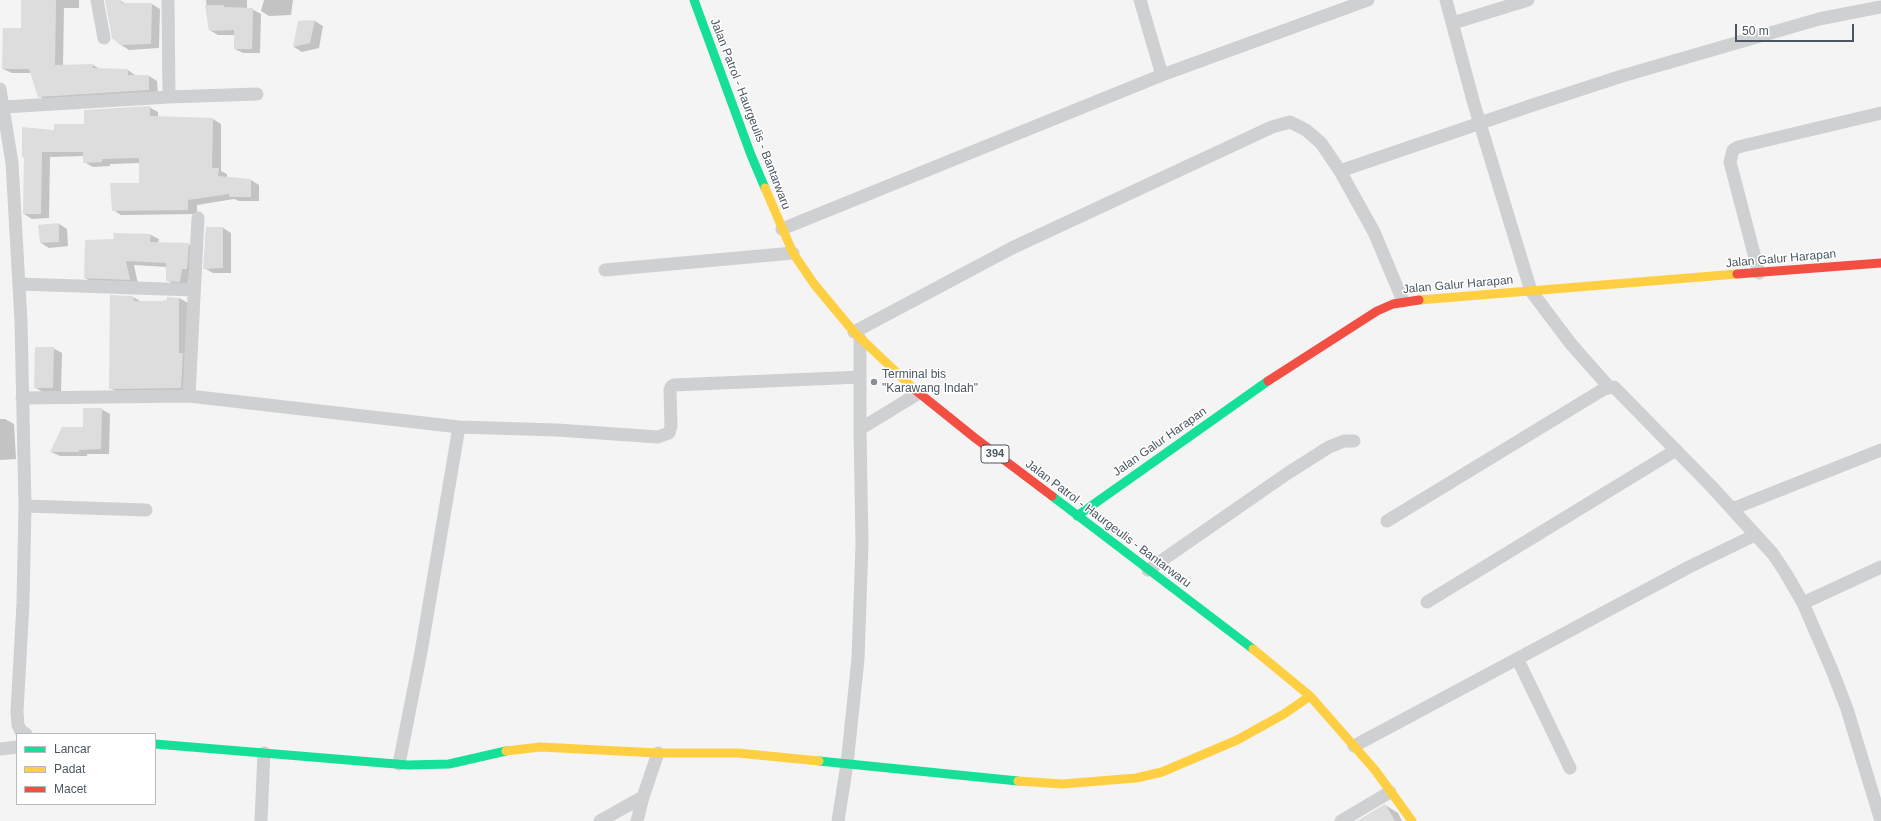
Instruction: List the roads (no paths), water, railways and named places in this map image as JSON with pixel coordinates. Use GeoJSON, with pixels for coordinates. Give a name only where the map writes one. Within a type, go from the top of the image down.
{"type":"FeatureCollection","features":[{"type":"Feature","properties":{"kind":"street"},"geometry":{"type":"LineString","coordinates":[[97,0],[104,38]]}},
{"type":"Feature","properties":{"kind":"street"},"geometry":{"type":"LineString","coordinates":[[168,0],[169,97]]}},
{"type":"Feature","properties":{"kind":"street","name":"Jalan Patrol - Haurgeulis - Bantarwaru"},"geometry":{"type":"LineString","coordinates":[[694,0],[751,155],[793,253],[814,284],[857,336],[919,393],[1076,516],[1262,655],[1310,696],[1354,746],[1412,821]]}},
{"type":"Feature","properties":{"kind":"street"},"geometry":{"type":"LineString","coordinates":[[1140,0],[1162,75]]}},
{"type":"Feature","properties":{"kind":"street"},"geometry":{"type":"LineString","coordinates":[[782,229],[1162,75],[1368,0]]}},
{"type":"Feature","properties":{"kind":"street"},"geometry":{"type":"LineString","coordinates":[[1446,0],[1480,123],[1531,291],[1571,344],[1609,387]]}},
{"type":"Feature","properties":{"kind":"street"},"geometry":{"type":"LineString","coordinates":[[1453,23],[1528,0]]}},
{"type":"Feature","properties":{"kind":"street"},"geometry":{"type":"LineString","coordinates":[[1340,171],[1577,90],[1797,25],[1819,19],[1881,7]]}},
{"type":"Feature","properties":{"kind":"street"},"geometry":{"type":"LineString","coordinates":[[0,89],[12,163],[20,284],[25,506],[23,603],[17,712],[18,725],[21,731],[24,733]]}},
{"type":"Feature","properties":{"kind":"street"},"geometry":{"type":"LineString","coordinates":[[4,107],[169,97],[257,94]]}},
{"type":"Feature","properties":{"kind":"street"},"geometry":{"type":"LineString","coordinates":[[1759,273],[1730,162],[1733,150],[1738,147],[1881,113]]}},
{"type":"Feature","properties":{"kind":"street"},"geometry":{"type":"LineString","coordinates":[[838,821],[847,764],[858,660],[862,544],[860,377],[857,336],[1012,248],[1281,123],[1290,122],[1306,130],[1321,143],[1340,171],[1374,232],[1403,302]]}},
{"type":"Feature","properties":{"kind":"street"},"geometry":{"type":"LineString","coordinates":[[189,396],[198,218]]}},
{"type":"Feature","properties":{"kind":"street"},"geometry":{"type":"LineString","coordinates":[[605,270],[793,253]]}},
{"type":"Feature","properties":{"kind":"street","name":"Jalan Galur Harapan"},"geometry":{"type":"LineString","coordinates":[[1076,516],[1272,378],[1377,311],[1393,304],[1531,291],[1881,263]]}},
{"type":"Feature","properties":{"kind":"street"},"geometry":{"type":"LineString","coordinates":[[20,284],[194,290]]}},
{"type":"Feature","properties":{"kind":"street"},"geometry":{"type":"LineString","coordinates":[[22,398],[189,396],[459,428],[557,430],[658,437],[669,432],[671,426],[670,390],[674,385],[860,377]]}},
{"type":"Feature","properties":{"kind":"street"},"geometry":{"type":"LineString","coordinates":[[1387,521],[1609,387],[1614,387],[1732,508],[1773,554],[1803,603],[1832,670],[1847,709],[1881,821]]}},
{"type":"Feature","properties":{"kind":"street"},"geometry":{"type":"LineString","coordinates":[[860,429],[919,393]]}},
{"type":"Feature","properties":{"kind":"street"},"geometry":{"type":"LineString","coordinates":[[399,764],[421,652],[459,428]]}},
{"type":"Feature","properties":{"kind":"street"},"geometry":{"type":"LineString","coordinates":[[1148,570],[1288,473],[1329,447],[1344,441],[1354,441]]}},
{"type":"Feature","properties":{"kind":"street"},"geometry":{"type":"LineString","coordinates":[[1428,602],[1676,450]]}},
{"type":"Feature","properties":{"kind":"street"},"geometry":{"type":"LineString","coordinates":[[1732,508],[1881,450]]}},
{"type":"Feature","properties":{"kind":"street"},"geometry":{"type":"LineString","coordinates":[[25,506],[146,510]]}},
{"type":"Feature","properties":{"kind":"street"},"geometry":{"type":"LineString","coordinates":[[1354,746],[1518,660],[1689,567],[1755,535]]}},
{"type":"Feature","properties":{"kind":"street"},"geometry":{"type":"LineString","coordinates":[[1803,603],[1881,567]]}},
{"type":"Feature","properties":{"kind":"street"},"geometry":{"type":"LineString","coordinates":[[1518,660],[1570,768]]}},
{"type":"Feature","properties":{"kind":"street"},"geometry":{"type":"LineString","coordinates":[[156,744],[399,764],[449,764],[511,750],[540,747],[658,753],[754,754],[1024,782],[1062,784],[1136,778],[1162,772],[1237,740],[1284,714],[1310,696]]}},
{"type":"Feature","properties":{"kind":"street"},"geometry":{"type":"LineString","coordinates":[[0,749],[16,747]]}},
{"type":"Feature","properties":{"kind":"street"},"geometry":{"type":"LineString","coordinates":[[261,821],[264,753]]}},
{"type":"Feature","properties":{"kind":"street"},"geometry":{"type":"LineString","coordinates":[[637,821],[643,797],[658,753]]}},
{"type":"Feature","properties":{"kind":"street"},"geometry":{"type":"LineString","coordinates":[[1341,821],[1390,792]]}},
{"type":"Feature","properties":{"kind":"street"},"geometry":{"type":"LineString","coordinates":[[600,821],[643,797]]}},
{"type":"Feature","properties":{"kind":"place","name":"Terminal bis \"Karawang Indah\""},"geometry":{"type":"Point","coordinates":[874,382]}}]}
